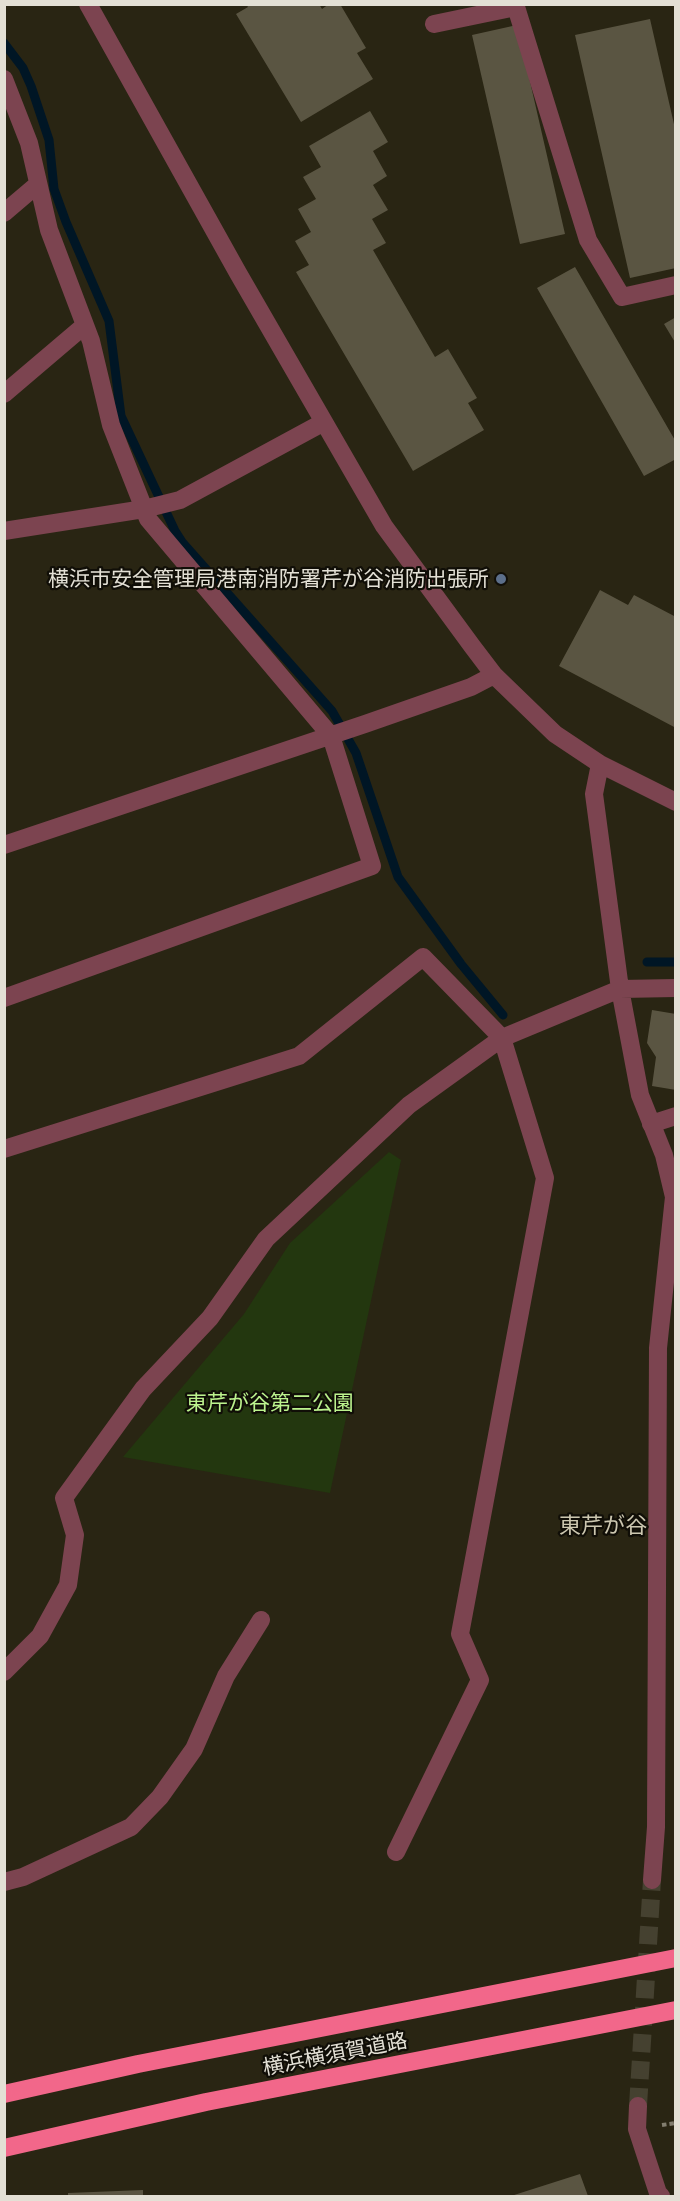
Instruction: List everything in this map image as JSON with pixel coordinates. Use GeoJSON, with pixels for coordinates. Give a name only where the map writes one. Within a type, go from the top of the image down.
{"type":"FeatureCollection","features":[{"type":"Feature","properties":{"kind":"highway","name":"横浜横須賀道路"},"geometry":{"type":"LineString","coordinates":[[4,2094],[138,2064],[675,1958]]}},
{"type":"Feature","properties":{"kind":"highway","name":"横浜横須賀道路"},"geometry":{"type":"LineString","coordinates":[[4,2148],[206,2102],[675,2010]]}},
{"type":"Feature","properties":{"kind":"street"},"geometry":{"type":"LineString","coordinates":[[88,4],[238,273],[384,525],[494,675],[555,734],[600,764],[675,802]]}},
{"type":"Feature","properties":{"kind":"street"},"geometry":{"type":"LineString","coordinates":[[434,24],[516,7],[588,240],[622,297],[675,285]]}},
{"type":"Feature","properties":{"kind":"street"},"geometry":{"type":"LineString","coordinates":[[4,79],[29,143],[49,230],[91,341],[111,425],[148,519],[332,735],[372,866],[4,998]]}},
{"type":"Feature","properties":{"kind":"street"},"geometry":{"type":"LineString","coordinates":[[4,213],[38,184]]}},
{"type":"Feature","properties":{"kind":"street"},"geometry":{"type":"LineString","coordinates":[[4,394],[85,325]]}},
{"type":"Feature","properties":{"kind":"street"},"geometry":{"type":"LineString","coordinates":[[4,531],[180,501],[324,422]]}},
{"type":"Feature","properties":{"kind":"street"},"geometry":{"type":"LineString","coordinates":[[4,845],[365,724],[471,687],[494,675]]}},
{"type":"Feature","properties":{"kind":"street"},"geometry":{"type":"LineString","coordinates":[[600,764],[594,794],[620,988],[640,1095],[664,1155],[674,1197],[658,1348],[656,1827],[652,1880]]}},
{"type":"Feature","properties":{"kind":"street"},"geometry":{"type":"LineString","coordinates":[[4,1149],[299,1056],[423,957],[502,1038],[545,1178],[460,1634],[480,1680],[396,1851]]}},
{"type":"Feature","properties":{"kind":"street"},"geometry":{"type":"LineString","coordinates":[[4,1672],[40,1636],[68,1585],[75,1535],[64,1498],[143,1389],[210,1318],[267,1239],[409,1105],[502,1038],[620,988],[675,988]]}},
{"type":"Feature","properties":{"kind":"street"},"geometry":{"type":"LineString","coordinates":[[651,1124],[675,1116]]}},
{"type":"Feature","properties":{"kind":"street"},"geometry":{"type":"LineString","coordinates":[[4,1882],[23,1877],[131,1827],[160,1797],[194,1749],[226,1676],[261,1620]]}},
{"type":"Feature","properties":{"kind":"street"},"geometry":{"type":"LineString","coordinates":[[638,2106],[637,2129],[658,2193],[661,2196]]}},
{"type":"Feature","properties":{"kind":"green space","name":"東芹が谷第二公園"},"geometry":{"type":"Polygon","coordinates":[[[389,1152],[401,1160],[330,1493],[123,1457],[244,1314],[290,1243],[389,1152]]]}},
{"type":"Feature","properties":{"kind":"building"},"geometry":{"type":"Polygon","coordinates":[[[246,4],[319,4],[322,9],[329,4],[340,4],[366,48],[357,53],[373,79],[301,122],[236,14],[248,7],[246,4]]]}},
{"type":"Feature","properties":{"kind":"building"},"geometry":{"type":"Polygon","coordinates":[[[650,19],[676,133],[676,268],[630,278],[575,35],[650,19]]]}},
{"type":"Feature","properties":{"kind":"building"},"geometry":{"type":"Polygon","coordinates":[[[517,25],[565,234],[520,244],[472,35],[517,25]]]}},
{"type":"Feature","properties":{"kind":"building"},"geometry":{"type":"Polygon","coordinates":[[[370,111],[388,142],[373,151],[387,176],[373,185],[388,210],[372,219],[386,243],[373,250],[435,357],[448,349],[477,398],[468,403],[484,430],[413,471],[296,272],[309,265],[295,241],[311,232],[298,209],[316,199],[303,177],[321,167],[309,146],[370,111]]]}},
{"type":"Feature","properties":{"kind":"building"},"geometry":{"type":"Polygon","coordinates":[[[575,267],[676,442],[676,459],[644,476],[537,288],[575,267]]]}},
{"type":"Feature","properties":{"kind":"building"},"geometry":{"type":"Polygon","coordinates":[[[676,317],[676,344],[664,324],[676,317]]]}},
{"type":"Feature","properties":{"kind":"building"},"geometry":{"type":"Polygon","coordinates":[[[600,590],[628,605],[634,595],[676,617],[676,728],[559,666],[600,590]]]}},
{"type":"Feature","properties":{"kind":"building"},"geometry":{"type":"Polygon","coordinates":[[[652,1010],[676,1014],[676,1090],[652,1086],[656,1057],[647,1043],[652,1010]]]}},
{"type":"Feature","properties":{"kind":"building"},"geometry":{"type":"Polygon","coordinates":[[[580,2174],[588,2196],[511,2196],[580,2174]]]}},
{"type":"Feature","properties":{"kind":"building"},"geometry":{"type":"Polygon","coordinates":[[[143,2190],[143,2196],[68,2196],[68,2193],[143,2190]]]}},
{"type":"Feature","properties":{"kind":"waterway"},"geometry":{"type":"LineString","coordinates":[[4,43],[23,68],[31,86],[49,140],[54,189],[109,321],[121,416],[175,531],[182,542],[332,711],[356,753],[398,877],[461,964],[503,1015]]}},
{"type":"Feature","properties":{"kind":"waterway"},"geometry":{"type":"LineString","coordinates":[[647,962],[676,962]]}},
{"type":"Feature","properties":{"kind":"tunnel"},"geometry":{"type":"LineString","coordinates":[[638,2106],[652,1880]]}},
{"type":"Feature","properties":{"kind":"place","name":"横浜市安全管理局港南消防署芹が谷消防出張所"},"geometry":{"type":"Point","coordinates":[501,579]}},
{"type":"Feature","properties":{"kind":"district","name":"東芹が谷"},"geometry":{"type":"Point","coordinates":[603,1526]}}]}
